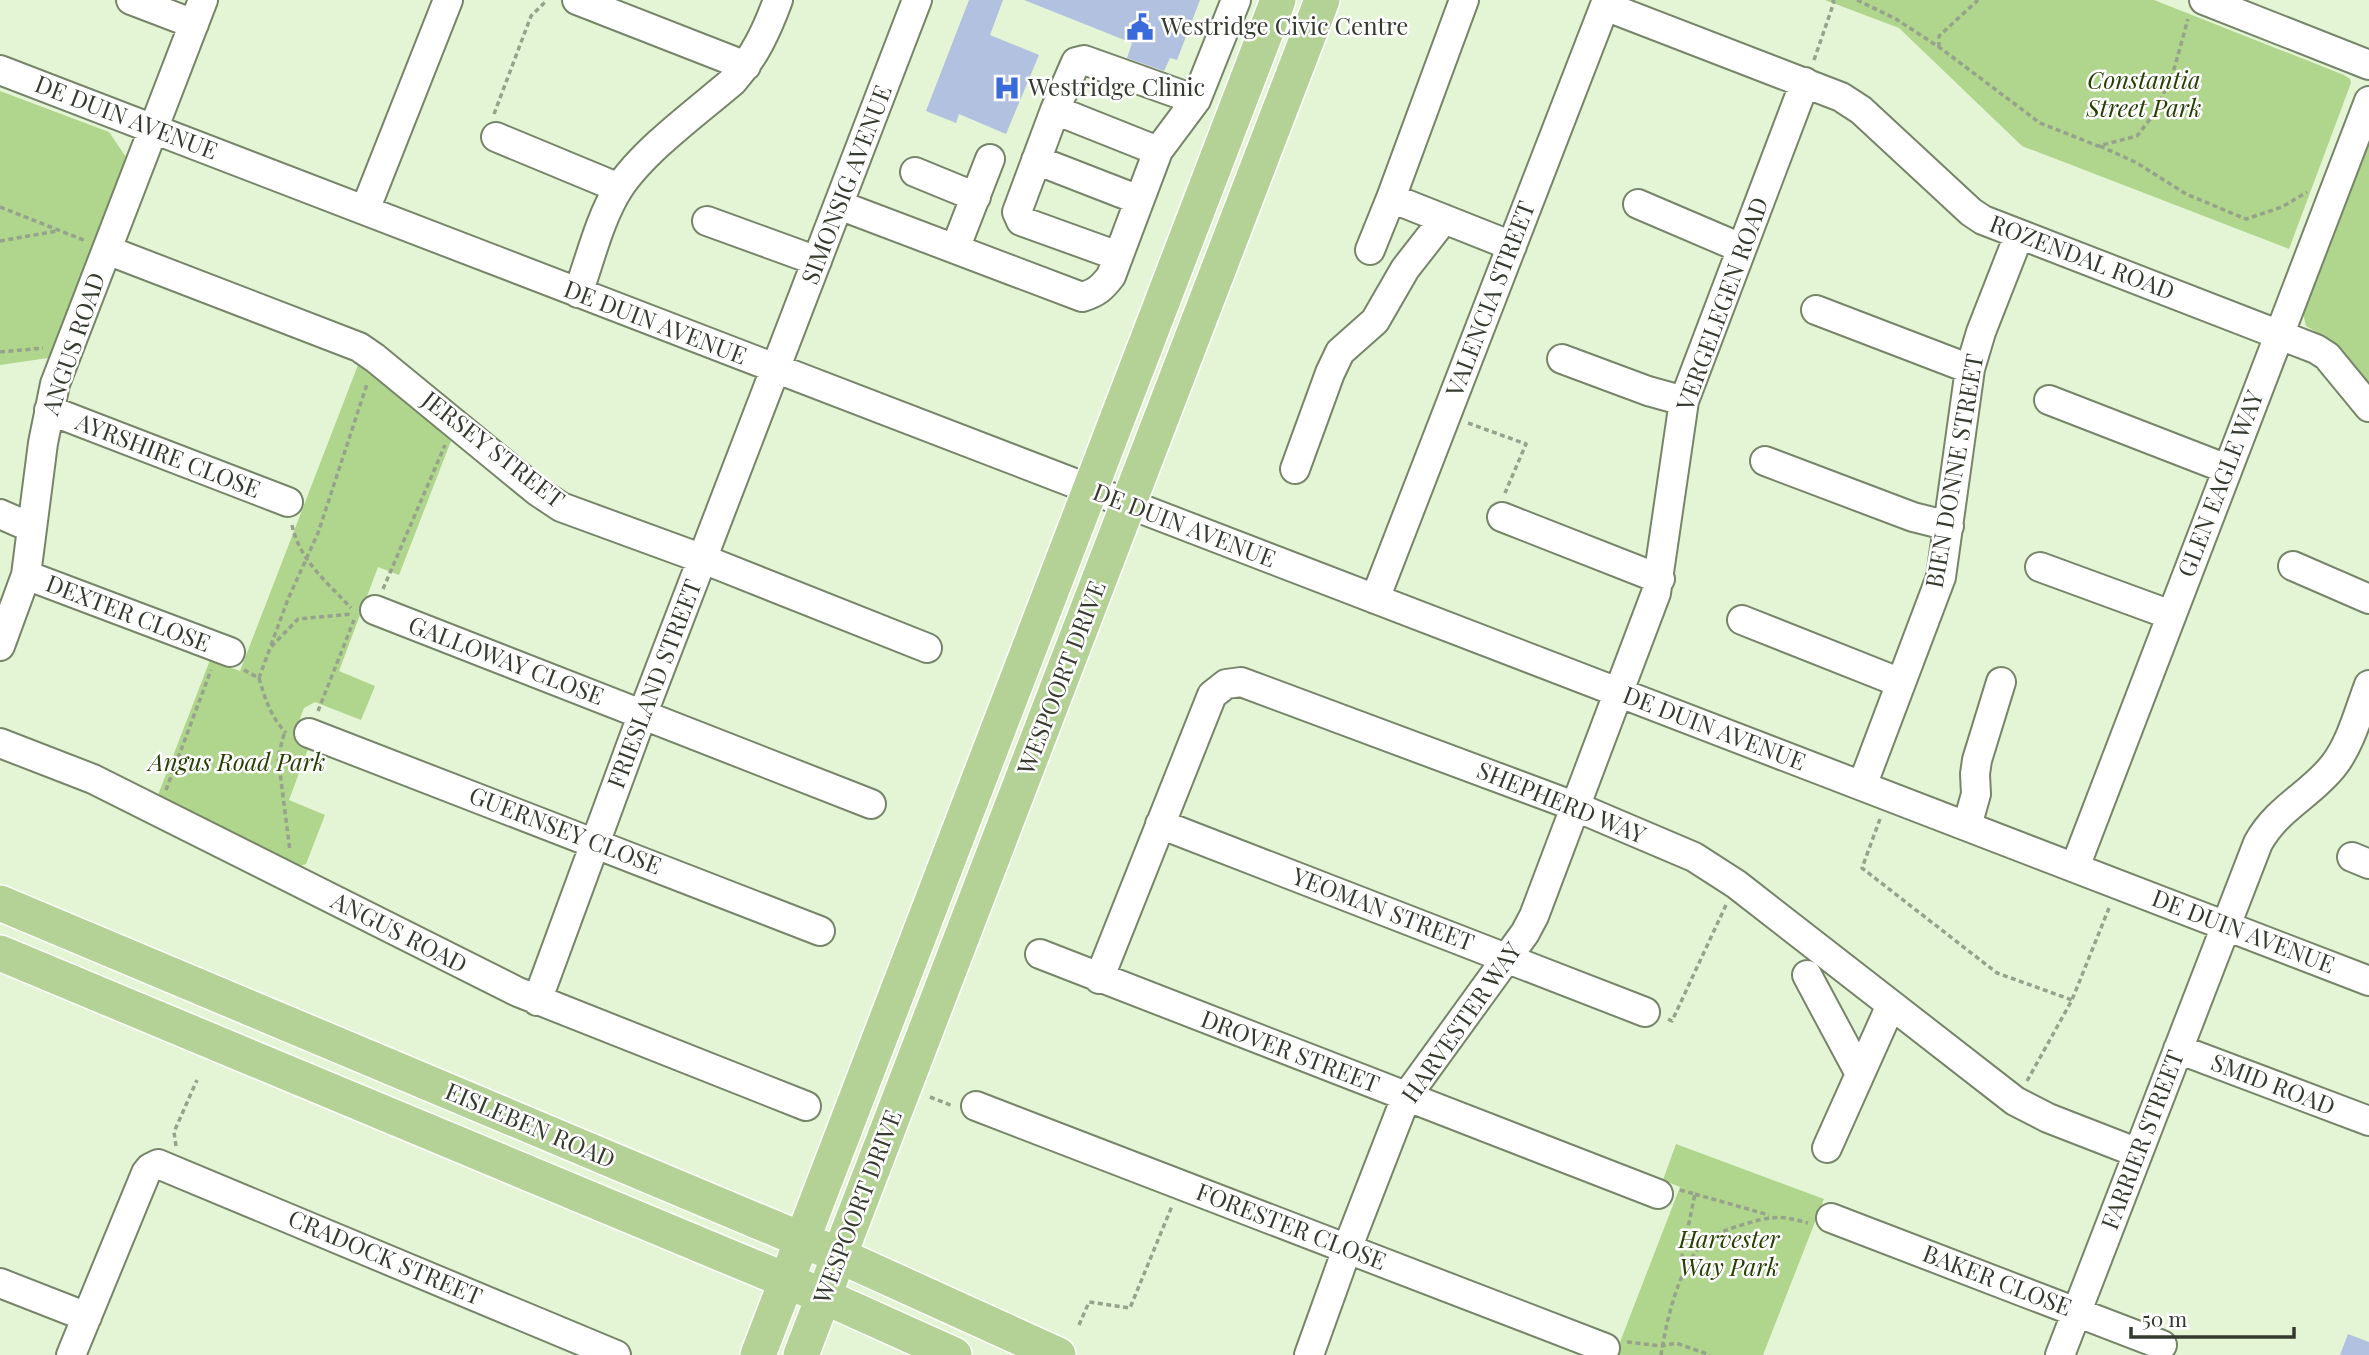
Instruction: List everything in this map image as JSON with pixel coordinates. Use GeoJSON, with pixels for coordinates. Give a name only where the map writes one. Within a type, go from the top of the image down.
{"type":"FeatureCollection","features":[{"type":"Feature","properties":{"kind":"main road","name":"WESPOORT DRIVE"},"geometry":{"type":"LineString","coordinates":[[758,1355],[1278,0]]}},
{"type":"Feature","properties":{"kind":"main road","name":"WESPOORT DRIVE"},"geometry":{"type":"LineString","coordinates":[[801,1355],[1322,0]]}},
{"type":"Feature","properties":{"kind":"main road","name":"EISLEBEN ROAD"},"geometry":{"type":"LineString","coordinates":[[0,903],[838,1255],[1058,1355]]}},
{"type":"Feature","properties":{"kind":"main road","name":"EISLEBEN ROAD"},"geometry":{"type":"LineString","coordinates":[[0,953],[823,1296],[954,1355]]}},
{"type":"Feature","properties":{"kind":"street"},"geometry":{"type":"LineString","coordinates":[[131,0],[198,12]]}},
{"type":"Feature","properties":{"kind":"street"},"geometry":{"type":"LineString","coordinates":[[365,210],[448,0]]}},
{"type":"Feature","properties":{"kind":"street"},"geometry":{"type":"LineString","coordinates":[[577,0],[746,66]]}},
{"type":"Feature","properties":{"kind":"street"},"geometry":{"type":"LineString","coordinates":[[578,293],[611,202],[619,188],[636,165],[733,81],[746,66],[756,51],[778,0]]}},
{"type":"Feature","properties":{"kind":"street","name":"SIMONSIG AVENUE"},"geometry":{"type":"LineString","coordinates":[[776,369],[917,0]]}},
{"type":"Feature","properties":{"kind":"street"},"geometry":{"type":"LineString","coordinates":[[839,205],[1082,297],[1102,289],[1111,275],[1158,151],[1196,100],[1236,0]]}},
{"type":"Feature","properties":{"kind":"street"},"geometry":{"type":"LineString","coordinates":[[1370,250],[1464,0]]}},
{"type":"Feature","properties":{"kind":"street","name":"ROZENDAL ROAD"},"geometry":{"type":"LineString","coordinates":[[1606,3],[1851,103],[1970,212],[1990,224],[2327,356],[2369,407]]}},
{"type":"Feature","properties":{"kind":"street","name":"VALENCIA STREET"},"geometry":{"type":"LineString","coordinates":[[1375,599],[1606,3]]}},
{"type":"Feature","properties":{"kind":"street"},"geometry":{"type":"LineString","coordinates":[[2197,4],[2369,65]]}},
{"type":"Feature","properties":{"kind":"street","name":"ANGUS ROAD"},"geometry":{"type":"LineString","coordinates":[[0,646],[26,575],[49,410],[65,359],[198,12]]}},
{"type":"Feature","properties":{"kind":"street"},"geometry":{"type":"LineString","coordinates":[[1118,256],[1019,218],[1017,212],[1076,62],[1084,60],[1196,100]]}},
{"type":"Feature","properties":{"kind":"street","name":"DE DUIN AVENUE"},"geometry":{"type":"LineString","coordinates":[[0,70],[2369,981]]}},
{"type":"Feature","properties":{"kind":"street","name":"VERGELEGEN ROAD"},"geometry":{"type":"LineString","coordinates":[[1618,692],[1660,579],[1684,401],[1805,82]]}},
{"type":"Feature","properties":{"kind":"street","name":"GLEN EAGLE WAY"},"geometry":{"type":"LineString","coordinates":[[2075,867],[2369,101]]}},
{"type":"Feature","properties":{"kind":"street"},"geometry":{"type":"LineString","coordinates":[[1055,110],[1158,151]]}},
{"type":"Feature","properties":{"kind":"street"},"geometry":{"type":"LineString","coordinates":[[496,137],[619,188]]}},
{"type":"Feature","properties":{"kind":"street"},"geometry":{"type":"LineString","coordinates":[[955,249],[990,159]]}},
{"type":"Feature","properties":{"kind":"street"},"geometry":{"type":"LineString","coordinates":[[1036,160],[1139,200]]}},
{"type":"Feature","properties":{"kind":"street"},"geometry":{"type":"LineString","coordinates":[[915,172],[976,197]]}},
{"type":"Feature","properties":{"kind":"street"},"geometry":{"type":"LineString","coordinates":[[1391,198],[1512,246]]}},
{"type":"Feature","properties":{"kind":"street"},"geometry":{"type":"LineString","coordinates":[[1638,204],[1741,247]]}},
{"type":"Feature","properties":{"kind":"street"},"geometry":{"type":"LineString","coordinates":[[1295,469],[1329,373],[1340,352],[1375,321],[1405,269],[1444,219]]}},
{"type":"Feature","properties":{"kind":"street"},"geometry":{"type":"LineString","coordinates":[[707,221],[817,261]]}},
{"type":"Feature","properties":{"kind":"street","name":"BIEN DONNE STREET"},"geometry":{"type":"LineString","coordinates":[[1862,786],[1941,577],[1970,369],[1981,332],[2019,235]]}},
{"type":"Feature","properties":{"kind":"street","name":"JERSEY STREET"},"geometry":{"type":"LineString","coordinates":[[107,250],[359,347],[537,491],[561,507],[703,559],[928,648]]}},
{"type":"Feature","properties":{"kind":"street"},"geometry":{"type":"LineString","coordinates":[[1816,310],[1970,369]]}},
{"type":"Feature","properties":{"kind":"street"},"geometry":{"type":"LineString","coordinates":[[1562,359],[1648,391],[1684,401]]}},
{"type":"Feature","properties":{"kind":"street","name":"FRIESLAND STREET"},"geometry":{"type":"LineString","coordinates":[[537,1000],[594,842],[776,369]]}},
{"type":"Feature","properties":{"kind":"street"},"geometry":{"type":"LineString","coordinates":[[2049,400],[2227,469]]}},
{"type":"Feature","properties":{"kind":"street","name":"AYRSHIRE CLOSE"},"geometry":{"type":"LineString","coordinates":[[49,410],[288,502]]}},
{"type":"Feature","properties":{"kind":"street"},"geometry":{"type":"LineString","coordinates":[[1765,461],[1913,517],[1948,526]]}},
{"type":"Feature","properties":{"kind":"street"},"geometry":{"type":"LineString","coordinates":[[0,514],[32,528]]}},
{"type":"Feature","properties":{"kind":"street"},"geometry":{"type":"LineString","coordinates":[[1502,517],[1660,579]]}},
{"type":"Feature","properties":{"kind":"street"},"geometry":{"type":"LineString","coordinates":[[2293,566],[2369,598]]}},
{"type":"Feature","properties":{"kind":"street"},"geometry":{"type":"LineString","coordinates":[[2040,567],[2171,615]]}},
{"type":"Feature","properties":{"kind":"street","name":"DEXTER CLOSE"},"geometry":{"type":"LineString","coordinates":[[26,575],[225,650]]}},
{"type":"Feature","properties":{"kind":"street","name":"GALLOWAY CLOSE"},"geometry":{"type":"LineString","coordinates":[[366,612],[643,713],[871,804]]}},
{"type":"Feature","properties":{"kind":"street"},"geometry":{"type":"LineString","coordinates":[[1742,620],[1901,683]]}},
{"type":"Feature","properties":{"kind":"street","name":"SHEPHERD WAY"},"geometry":{"type":"LineString","coordinates":[[1100,979],[1212,695],[1226,684],[1241,682],[1574,806],[1694,857],[1736,884],[2015,1101],[2048,1118],[2138,1153]]}},
{"type":"Feature","properties":{"kind":"street"},"geometry":{"type":"LineString","coordinates":[[1967,826],[1976,794],[1977,760],[2001,682]]}},
{"type":"Feature","properties":{"kind":"street","name":"FARRIER STREET"},"geometry":{"type":"LineString","coordinates":[[2060,1355],[2258,842],[2273,819],[2333,766],[2346,745],[2369,685]]}},
{"type":"Feature","properties":{"kind":"street","name":"HARVESTER WAY"},"geometry":{"type":"LineString","coordinates":[[1309,1355],[1406,1097],[1534,916],[1618,692]]}},
{"type":"Feature","properties":{"kind":"street","name":"GUERNSEY CLOSE"},"geometry":{"type":"LineString","coordinates":[[297,733],[594,842],[820,931]]}},
{"type":"Feature","properties":{"kind":"street","name":"ANGUS ROAD"},"geometry":{"type":"LineString","coordinates":[[0,743],[93,779],[537,1000],[806,1106]]}},
{"type":"Feature","properties":{"kind":"street","name":"YEOMAN STREET"},"geometry":{"type":"LineString","coordinates":[[1160,824],[1644,1012]]}},
{"type":"Feature","properties":{"kind":"street","name":"DROVER STREET"},"geometry":{"type":"LineString","coordinates":[[1040,954],[1658,1194]]}},
{"type":"Feature","properties":{"kind":"street"},"geometry":{"type":"LineString","coordinates":[[1807,975],[1860,1074]]}},
{"type":"Feature","properties":{"kind":"street"},"geometry":{"type":"LineString","coordinates":[[1827,1148],[1891,1005]]}},
{"type":"Feature","properties":{"kind":"street","name":"SMID ROAD"},"geometry":{"type":"LineString","coordinates":[[2178,1049],[2369,1121]]}},
{"type":"Feature","properties":{"kind":"street","name":"FORESTER CLOSE"},"geometry":{"type":"LineString","coordinates":[[965,1106],[1181,1185],[1605,1348]]}},
{"type":"Feature","properties":{"kind":"street","name":"CRADOCK STREET"},"geometry":{"type":"LineString","coordinates":[[87,1317],[146,1173],[153,1165],[161,1164],[616,1355]]}},
{"type":"Feature","properties":{"kind":"street","name":"BAKER CLOSE"},"geometry":{"type":"LineString","coordinates":[[1831,1218],[2162,1345]]}},
{"type":"Feature","properties":{"kind":"street"},"geometry":{"type":"LineString","coordinates":[[0,1283],[87,1317],[71,1355]]}},
{"type":"Feature","properties":{"kind":"path"},"geometry":{"type":"LineString","coordinates":[[496,137],[492,120],[531,16],[547,0]]}},
{"type":"Feature","properties":{"kind":"path"},"geometry":{"type":"LineString","coordinates":[[1857,0],[1896,19],[1939,47],[2040,123],[2137,163],[2186,194],[2246,219],[2282,208],[2309,191]]}},
{"type":"Feature","properties":{"kind":"path"},"geometry":{"type":"LineString","coordinates":[[1939,47],[1939,36],[1978,0]]}},
{"type":"Feature","properties":{"kind":"path"},"geometry":{"type":"LineString","coordinates":[[1805,82],[1816,71],[1813,58],[1835,1]]}},
{"type":"Feature","properties":{"kind":"path"},"geometry":{"type":"LineString","coordinates":[[2098,146],[2137,136],[2154,114],[2173,73],[2197,4]]}},
{"type":"Feature","properties":{"kind":"path"},"geometry":{"type":"LineString","coordinates":[[0,207],[107,250]]}},
{"type":"Feature","properties":{"kind":"path"},"geometry":{"type":"LineString","coordinates":[[0,241],[59,230]]}},
{"type":"Feature","properties":{"kind":"path"},"geometry":{"type":"LineString","coordinates":[[0,352],[47,348],[65,359]]}},
{"type":"Feature","properties":{"kind":"path"},"geometry":{"type":"LineString","coordinates":[[297,733],[274,719],[259,678],[288,599],[318,533],[375,358]]}},
{"type":"Feature","properties":{"kind":"path"},"geometry":{"type":"LineString","coordinates":[[1446,415],[1526,444],[1495,514],[1502,517]]}},
{"type":"Feature","properties":{"kind":"path"},"geometry":{"type":"LineString","coordinates":[[285,876],[291,861],[278,757],[297,733],[366,612],[447,440],[458,426]]}},
{"type":"Feature","properties":{"kind":"path"},"geometry":{"type":"LineString","coordinates":[[288,502],[295,537],[307,561],[366,612]]}},
{"type":"Feature","properties":{"kind":"path"},"geometry":{"type":"LineString","coordinates":[[270,648],[298,619],[366,612]]}},
{"type":"Feature","properties":{"kind":"path"},"geometry":{"type":"LineString","coordinates":[[153,810],[166,790],[225,650],[242,669],[259,678]]}},
{"type":"Feature","properties":{"kind":"path"},"geometry":{"type":"LineString","coordinates":[[1880,819],[1862,868],[1997,972],[2072,1000]]}},
{"type":"Feature","properties":{"kind":"path"},"geometry":{"type":"LineString","coordinates":[[1644,1012],[1672,1021],[1736,884]]}},
{"type":"Feature","properties":{"kind":"path"},"geometry":{"type":"LineString","coordinates":[[2015,1101],[2072,1000],[2110,908]]}},
{"type":"Feature","properties":{"kind":"path"},"geometry":{"type":"LineString","coordinates":[[179,1152],[174,1132],[197,1080]]}},
{"type":"Feature","properties":{"kind":"path"},"geometry":{"type":"LineString","coordinates":[[929,1097],[965,1106]]}},
{"type":"Feature","properties":{"kind":"path"},"geometry":{"type":"LineString","coordinates":[[1079,1325],[1089,1302],[1130,1308],[1181,1185]]}},
{"type":"Feature","properties":{"kind":"path"},"geometry":{"type":"LineString","coordinates":[[1658,1194],[1675,1189],[1770,1216],[1826,1227],[1831,1218]]}},
{"type":"Feature","properties":{"kind":"path"},"geometry":{"type":"LineString","coordinates":[[1688,1264],[1681,1261],[1695,1194]]}},
{"type":"Feature","properties":{"kind":"path"},"geometry":{"type":"LineString","coordinates":[[1661,1355],[1673,1298],[1699,1247],[1722,1231],[1770,1216]]}},
{"type":"Feature","properties":{"kind":"path"},"geometry":{"type":"LineString","coordinates":[[1605,1348],[1624,1342],[1662,1346],[1676,1343],[1710,1355]]}},
{"type":"Feature","properties":{"kind":"green space","name":"Constantia Street Park"},"geometry":{"type":"Polygon","coordinates":[[[1825,0],[2154,0],[2344,75],[2351,83],[2289,249],[2022,146],[1899,28],[1825,0]]]}},
{"type":"Feature","properties":{"kind":"green space"},"geometry":{"type":"Polygon","coordinates":[[[0,91],[109,132],[128,160],[54,349],[48,358],[0,365],[0,91]]]}},
{"type":"Feature","properties":{"kind":"green space"},"geometry":{"type":"Polygon","coordinates":[[[2369,139],[2369,382],[2333,342],[2306,326],[2303,313],[2369,139]]]}},
{"type":"Feature","properties":{"kind":"green space","name":"Angus Road Park"},"geometry":{"type":"Polygon","coordinates":[[[358,365],[386,385],[451,441],[399,575],[378,567],[339,671],[375,686],[361,720],[315,702],[304,708],[294,735],[297,743],[308,749],[289,800],[325,815],[306,864],[299,866],[158,795],[210,660],[240,671],[358,365]]]}},
{"type":"Feature","properties":{"kind":"green space","name":"Harvester Way Park"},"geometry":{"type":"Polygon","coordinates":[[[1676,1144],[1824,1199],[1763,1355],[1615,1355],[1680,1187],[1663,1180],[1676,1144]]]}},
{"type":"Feature","properties":{"kind":"building"},"geometry":{"type":"Polygon","coordinates":[[[969,0],[1003,0],[990,35],[1039,55],[1006,134],[959,114],[956,123],[926,111],[969,0]]]}},
{"type":"Feature","properties":{"kind":"building","name":"Westridge Civic Centre"},"geometry":{"type":"Polygon","coordinates":[[[1024,0],[1200,0],[1177,60],[1170,58],[1164,71],[1127,58],[1132,43],[1024,0]]]}},
{"type":"Feature","properties":{"kind":"building"},"geometry":{"type":"Polygon","coordinates":[[[2348,1334],[2369,1342],[2369,1355],[2340,1355],[2348,1334]]]}},
{"type":"Feature","properties":{"kind":"place","name":"Westridge Civic Centre"},"geometry":{"type":"Point","coordinates":[1140,27]}},
{"type":"Feature","properties":{"kind":"place","name":"Westridge Clinic"},"geometry":{"type":"Point","coordinates":[1007,88]}}]}
